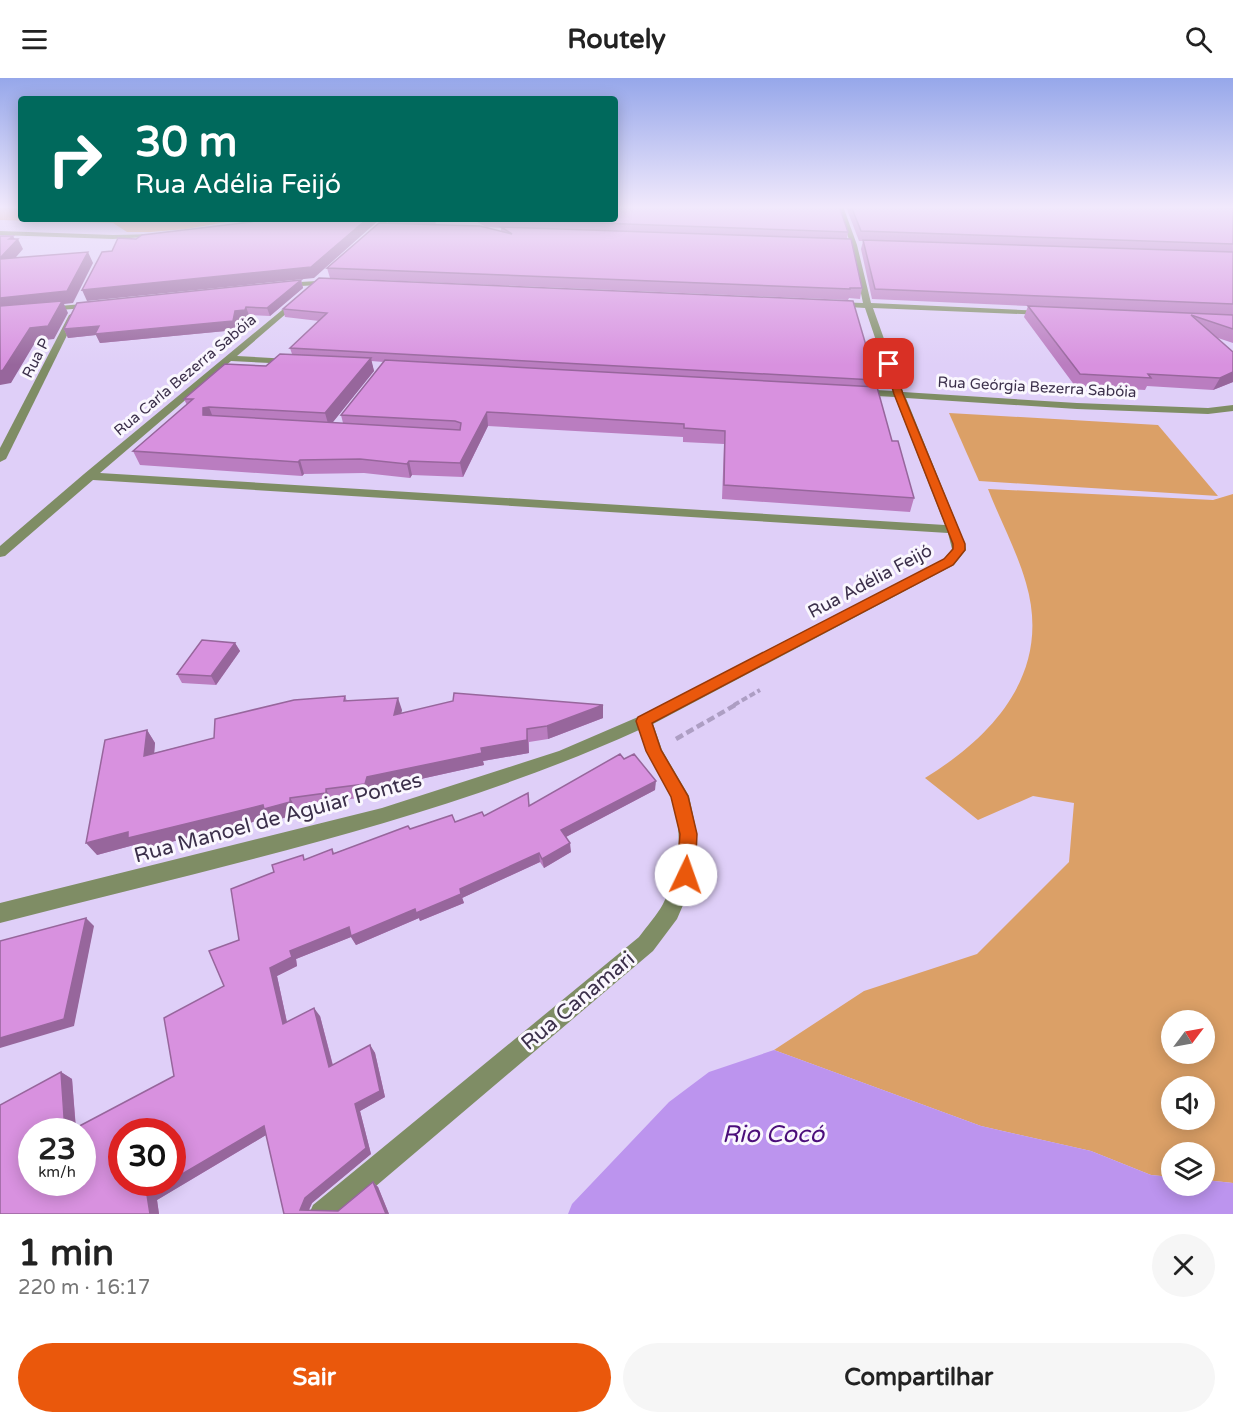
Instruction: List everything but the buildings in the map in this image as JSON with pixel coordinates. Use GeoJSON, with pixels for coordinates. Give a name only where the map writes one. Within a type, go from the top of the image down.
{"type":"FeatureCollection","features":[{"type":"Feature","properties":{"kind":"street","name":"Rua Adélia Feijó"},"geometry":{"type":"LineString","coordinates":[[565,756],[644,721],[949,562],[959,550],[959,544],[899,394],[868,306],[857,259]]}},
{"type":"Feature","properties":{"kind":"street","name":"Rua Carla Bezerra Sabóia"},"geometry":{"type":"LineString","coordinates":[[0,553],[333,269]]}},
{"type":"Feature","properties":{"kind":"street"},"geometry":{"type":"LineString","coordinates":[[278,286],[338,282]]}},
{"type":"Feature","properties":{"kind":"street","name":"Rua P"},"geometry":{"type":"LineString","coordinates":[[0,459],[85,292]]}},
{"type":"Feature","properties":{"kind":"street"},"geometry":{"type":"LineString","coordinates":[[33,311],[109,303]]}},
{"type":"Feature","properties":{"kind":"street"},"geometry":{"type":"LineString","coordinates":[[825,304],[1056,314]]}},
{"type":"Feature","properties":{"kind":"street"},"geometry":{"type":"LineString","coordinates":[[228,358],[305,363]]}},
{"type":"Feature","properties":{"kind":"street","name":"Rua Geórgia Bezerra Sabóia"},"geometry":{"type":"LineString","coordinates":[[848,392],[1077,406],[1208,411],[1233,408]]}},
{"type":"Feature","properties":{"kind":"street"},"geometry":{"type":"LineString","coordinates":[[88,476],[952,529]]}},
{"type":"Feature","properties":{"kind":"street","name":"Rua Canamari"},"geometry":{"type":"LineString","coordinates":[[322,1214],[646,944],[670,912],[686,875],[688,834],[680,796],[654,751],[644,721]]}},
{"type":"Feature","properties":{"kind":"street","name":"Rua Manoel de Aguiar Pontes"},"geometry":{"type":"LineString","coordinates":[[0,914],[382,816],[565,756]]}},
{"type":"Feature","properties":{"kind":"shaded area"},"geometry":{"type":"Polygon","coordinates":[[[949,413],[1158,425],[1218,496],[979,481],[949,413]]]}},
{"type":"Feature","properties":{"kind":"shaded area"},"geometry":{"type":"Polygon","coordinates":[[[988,489],[1213,500],[1233,494],[1233,1183],[1215,1181],[1215,1142],[1161,1142],[1161,1176],[1151,1175],[1091,1151],[981,1126],[774,1050],[864,991],[977,954],[1069,862],[1074,803],[1033,796],[978,820],[925,778],[951,761],[995,721],[1024,672],[1031,645],[1032,615],[1026,583],[988,489]]]}},
{"type":"Feature","properties":{"kind":"water","name":"Rio Cocó"},"geometry":{"type":"Polygon","coordinates":[[[774,1050],[981,1126],[1091,1151],[1151,1175],[1161,1176],[1161,1196],[1215,1196],[1215,1181],[1233,1183],[1233,1214],[568,1214],[572,1204],[669,1102],[709,1072],[774,1050]]]}},
{"type":"Feature","properties":{"kind":"route"},"geometry":{"type":"LineString","coordinates":[[686,875],[688,834],[680,796],[654,751],[644,721],[949,562],[959,550],[959,544],[889,364]]}}]}
